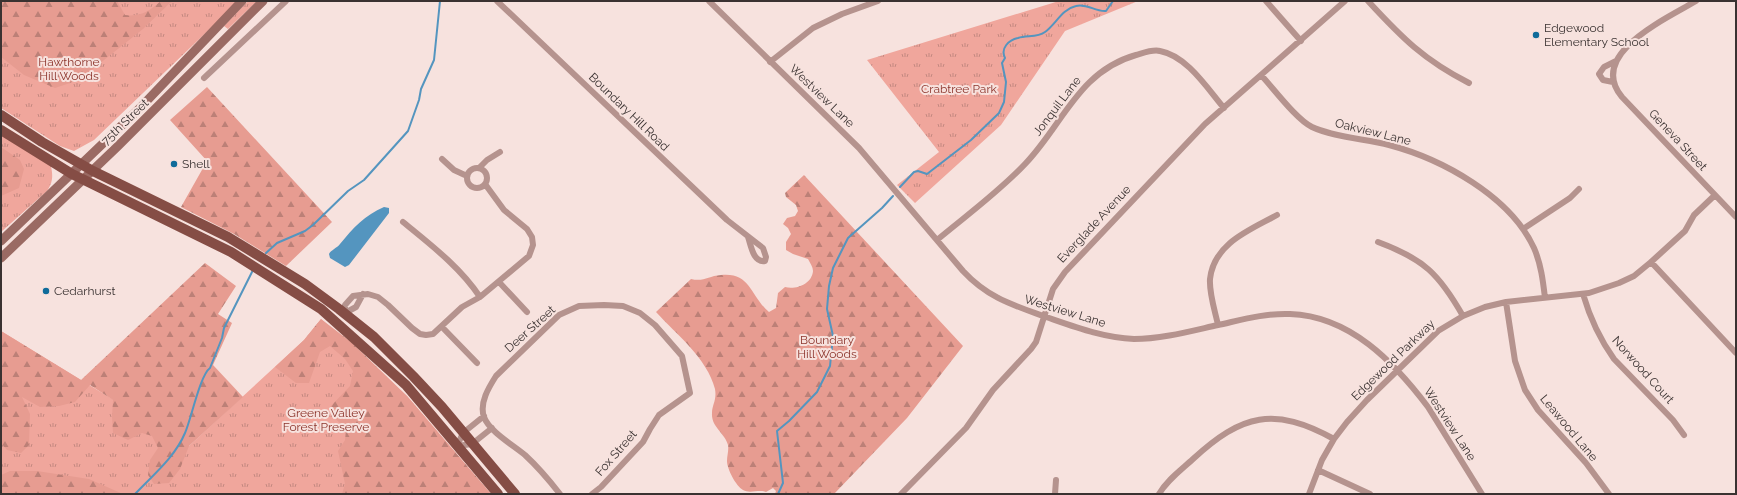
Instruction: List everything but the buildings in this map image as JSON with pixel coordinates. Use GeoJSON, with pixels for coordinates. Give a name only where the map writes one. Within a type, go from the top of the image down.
{"type":"FeatureCollection","features":[{"type":"Feature","properties":{"kind":"main road","name":"75th Street"},"geometry":{"type":"LineString","coordinates":[[1,241],[140,108],[242,1]]}},
{"type":"Feature","properties":{"kind":"main road","name":"75th Street"},"geometry":{"type":"LineString","coordinates":[[1,258],[84,180],[263,1]]}},
{"type":"Feature","properties":{"kind":"main road"},"geometry":{"type":"LineString","coordinates":[[1,115],[81,165],[228,237],[305,284],[345,313],[393,355],[442,407],[515,494]]}},
{"type":"Feature","properties":{"kind":"main road"},"geometry":{"type":"LineString","coordinates":[[1,130],[72,174],[231,252],[321,309],[406,385],[498,494]]}},
{"type":"Feature","properties":{"kind":"street"},"geometry":{"type":"LineString","coordinates":[[204,78],[286,1]]}},
{"type":"Feature","properties":{"kind":"street","name":"Boundary Hill Road"},"geometry":{"type":"LineString","coordinates":[[497,1],[716,210],[748,237]]}},
{"type":"Feature","properties":{"kind":"street","name":"Westview Lane"},"geometry":{"type":"LineString","coordinates":[[708,1],[860,148],[963,271],[981,288],[1002,301],[1095,333],[1134,339],[1164,336],[1271,315],[1290,314],[1324,320],[1359,336],[1370,344],[1396,371],[1428,407],[1482,494]]}},
{"type":"Feature","properties":{"kind":"street"},"geometry":{"type":"LineString","coordinates":[[770,62],[813,28],[842,14],[878,1]]}},
{"type":"Feature","properties":{"kind":"street"},"geometry":{"type":"LineString","coordinates":[[1266,1],[1301,41]]}},
{"type":"Feature","properties":{"kind":"street","name":"Everglade Avenue"},"geometry":{"type":"LineString","coordinates":[[901,494],[966,428],[993,390],[1026,356],[1036,342],[1053,289],[1065,272],[1187,142],[1345,1]]}},
{"type":"Feature","properties":{"kind":"street"},"geometry":{"type":"LineString","coordinates":[[1368,1],[1401,36],[1420,53],[1443,69],[1469,83]]}},
{"type":"Feature","properties":{"kind":"street"},"geometry":{"type":"LineString","coordinates":[[1613,82],[1603,80],[1599,74],[1604,67],[1616,61],[1622,52],[1650,27],[1696,1]]}},
{"type":"Feature","properties":{"kind":"street","name":"Jonquil Lane"},"geometry":{"type":"LineString","coordinates":[[937,240],[1007,182],[1026,163],[1052,132],[1074,98],[1088,82],[1103,70],[1126,58],[1158,50],[1176,56],[1187,65],[1224,108]]}},
{"type":"Feature","properties":{"kind":"street","name":"Geneva Street"},"geometry":{"type":"LineString","coordinates":[[1616,61],[1612,73],[1615,87],[1736,217]]}},
{"type":"Feature","properties":{"kind":"street","name":"Oakview Lane"},"geometry":{"type":"LineString","coordinates":[[1261,75],[1301,118],[1311,126],[1327,132],[1392,146],[1414,153],[1446,168],[1492,197],[1508,211],[1523,229],[1538,258],[1546,298]]}},
{"type":"Feature","properties":{"kind":"street"},"geometry":{"type":"LineString","coordinates":[[485,184],[479,188],[472,187],[468,183],[467,176],[470,170],[479,168],[487,160],[500,152]]}},
{"type":"Feature","properties":{"kind":"street"},"geometry":{"type":"LineString","coordinates":[[442,159],[454,170],[467,176]]}},
{"type":"Feature","properties":{"kind":"street"},"geometry":{"type":"LineString","coordinates":[[363,294],[356,307],[345,313],[345,305],[353,296],[363,294],[378,297],[388,304],[420,334],[433,334],[462,307],[499,282],[530,256],[533,245],[532,237],[527,229],[504,210],[485,184],[486,175],[479,168]]}},
{"type":"Feature","properties":{"kind":"street"},"geometry":{"type":"LineString","coordinates":[[1523,229],[1570,198],[1579,189]]}},
{"type":"Feature","properties":{"kind":"street","name":"Edgewood Parkway"},"geometry":{"type":"LineString","coordinates":[[1309,494],[1318,470],[1334,439],[1358,409],[1438,331],[1463,316],[1486,307],[1506,302],[1583,294],[1619,283],[1634,276],[1685,231],[1694,215],[1715,195]]}},
{"type":"Feature","properties":{"kind":"street"},"geometry":{"type":"LineString","coordinates":[[1218,325],[1210,279],[1216,260],[1222,250],[1232,240],[1277,215]]}},
{"type":"Feature","properties":{"kind":"street"},"geometry":{"type":"LineString","coordinates":[[404,222],[445,256],[470,282],[480,296]]}},
{"type":"Feature","properties":{"kind":"street"},"geometry":{"type":"LineString","coordinates":[[1378,242],[1404,252],[1428,268],[1444,285],[1463,316]]}},
{"type":"Feature","properties":{"kind":"street"},"geometry":{"type":"LineString","coordinates":[[1651,262],[1736,353]]}},
{"type":"Feature","properties":{"kind":"street"},"geometry":{"type":"LineString","coordinates":[[499,282],[527,312]]}},
{"type":"Feature","properties":{"kind":"street","name":"Norwood Court"},"geometry":{"type":"LineString","coordinates":[[1583,294],[1593,324],[1606,348],[1673,420],[1684,436]]}},
{"type":"Feature","properties":{"kind":"street","name":"Leawood Lane"},"geometry":{"type":"LineString","coordinates":[[1506,302],[1514,361],[1525,390],[1538,410],[1586,463],[1608,494]]}},
{"type":"Feature","properties":{"kind":"street","name":"Deer Street"},"geometry":{"type":"LineString","coordinates":[[484,416],[484,399],[488,387],[496,376],[559,315],[579,306],[623,306],[640,313],[655,325],[682,356],[690,393]]}},
{"type":"Feature","properties":{"kind":"street"},"geometry":{"type":"LineString","coordinates":[[442,327],[477,363]]}},
{"type":"Feature","properties":{"kind":"street","name":"Fox Street"},"geometry":{"type":"LineString","coordinates":[[592,494],[602,487],[643,442],[659,415],[690,393]]}},
{"type":"Feature","properties":{"kind":"street"},"geometry":{"type":"LineString","coordinates":[[457,446],[463,433],[484,416],[492,428],[542,471],[560,494]]}},
{"type":"Feature","properties":{"kind":"street"},"geometry":{"type":"LineString","coordinates":[[1159,494],[1170,480],[1212,442],[1226,431],[1241,424],[1279,418],[1308,426],[1334,439]]}},
{"type":"Feature","properties":{"kind":"street"},"geometry":{"type":"LineString","coordinates":[[457,446],[472,444],[492,428]]}},
{"type":"Feature","properties":{"kind":"street"},"geometry":{"type":"LineString","coordinates":[[1318,470],[1370,494]]}},
{"type":"Feature","properties":{"kind":"street"},"geometry":{"type":"LineString","coordinates":[[1055,494],[1056,480]]}},
{"type":"Feature","properties":{"kind":"green space","name":"Hawthorne Hill Woods"},"geometry":{"type":"Polygon","coordinates":[[[1,1],[239,1],[94,140],[74,151],[60,146],[1,108],[1,1]]]}},
{"type":"Feature","properties":{"kind":"green space"},"geometry":{"type":"Polygon","coordinates":[[[1,1],[117,1],[125,15],[136,15],[153,8],[161,1],[172,1],[143,29],[84,76],[55,88],[24,75],[1,57],[1,1]]]}},
{"type":"Feature","properties":{"kind":"green space"},"geometry":{"type":"Polygon","coordinates":[[[248,1],[257,1],[228,29],[224,26],[248,1]]]}},
{"type":"Feature","properties":{"kind":"green space","name":"Crabtree Park"},"geometry":{"type":"Polygon","coordinates":[[[1059,1],[1138,1],[1065,31],[1001,125],[915,203],[897,185],[939,152],[867,60],[1059,1]]]}},
{"type":"Feature","properties":{"kind":"green space"},"geometry":{"type":"Polygon","coordinates":[[[207,87],[332,222],[286,266],[234,234],[181,207],[207,161],[170,120],[207,87]]]}},
{"type":"Feature","properties":{"kind":"green space"},"geometry":{"type":"Polygon","coordinates":[[[1,135],[51,166],[52,176],[47,191],[1,232],[1,135]]]}},
{"type":"Feature","properties":{"kind":"green space"},"geometry":{"type":"Polygon","coordinates":[[[1,147],[20,160],[24,169],[19,188],[1,196],[1,147]]]}},
{"type":"Feature","properties":{"kind":"green space","name":"Boundary Hill Woods"},"geometry":{"type":"Polygon","coordinates":[[[804,175],[963,346],[907,418],[834,494],[775,494],[776,491],[773,488],[766,492],[746,491],[740,488],[730,473],[727,464],[728,445],[712,418],[715,389],[711,378],[698,357],[656,312],[691,279],[699,280],[721,275],[738,277],[749,286],[769,312],[776,308],[778,293],[785,287],[794,288],[807,283],[812,276],[812,266],[808,259],[786,250],[786,242],[791,234],[788,228],[783,224],[787,218],[795,216],[798,211],[796,205],[786,197],[785,193],[804,175]]]}},
{"type":"Feature","properties":{"kind":"green space"},"geometry":{"type":"Polygon","coordinates":[[[205,263],[236,286],[218,314],[232,323],[213,365],[243,397],[189,446],[180,469],[169,483],[154,484],[148,475],[150,460],[158,448],[152,436],[142,433],[128,440],[113,433],[113,400],[90,385],[75,402],[59,406],[40,407],[22,397],[30,414],[29,445],[21,453],[7,450],[1,443],[1,331],[81,380],[205,263]]]}},
{"type":"Feature","properties":{"kind":"green space","name":"Greene Valley Forest Preserve"},"geometry":{"type":"Polygon","coordinates":[[[321,319],[407,396],[491,494],[1,494],[1,331],[189,446],[304,340],[321,319]]]}},
{"type":"Feature","properties":{"kind":"green space"},"geometry":{"type":"Polygon","coordinates":[[[321,319],[351,342],[407,396],[491,494],[342,494],[345,484],[338,451],[345,440],[346,430],[335,418],[330,407],[350,386],[353,371],[345,359],[330,346],[320,352],[309,383],[296,383],[275,367],[304,340],[321,319]]]}},
{"type":"Feature","properties":{"kind":"green space"},"geometry":{"type":"Polygon","coordinates":[[[10,471],[37,471],[89,479],[123,494],[1,494],[1,475],[10,471]]]}},
{"type":"Feature","properties":{"kind":"water"},"geometry":{"type":"Polygon","coordinates":[[[384,207],[389,208],[389,213],[349,265],[345,267],[330,258],[329,254],[360,222],[384,207]]]}},
{"type":"Feature","properties":{"kind":"waterway"},"geometry":{"type":"LineString","coordinates":[[266,253],[277,243],[305,231],[313,225],[348,191],[364,180],[408,131],[419,100],[421,89],[434,60],[440,1]]}},
{"type":"Feature","properties":{"kind":"waterway"},"geometry":{"type":"LineString","coordinates":[[900,187],[914,172],[918,171],[927,174],[971,140],[999,113],[1004,102],[1006,82],[1002,63],[1005,58],[1004,51],[1006,45],[1018,38],[1042,34],[1049,29],[1063,13],[1071,8],[1080,5],[1106,11],[1113,1]]}},
{"type":"Feature","properties":{"kind":"waterway"},"geometry":{"type":"LineString","coordinates":[[778,494],[783,483],[777,431],[789,421],[817,392],[830,366],[833,336],[827,309],[829,286],[833,268],[848,238],[882,208],[893,196]]}},
{"type":"Feature","properties":{"kind":"waterway"},"geometry":{"type":"LineString","coordinates":[[135,494],[170,458],[181,442],[199,388],[206,372],[210,368],[222,338],[224,328],[253,270]]}},
{"type":"Feature","properties":{"kind":"place","name":"Edgewood Elementary School"},"geometry":{"type":"Point","coordinates":[1536,35]}},
{"type":"Feature","properties":{"kind":"place","name":"Shell"},"geometry":{"type":"Point","coordinates":[174,164]}},
{"type":"Feature","properties":{"kind":"place","name":"Cedarhurst"},"geometry":{"type":"Point","coordinates":[46,291]}}]}
